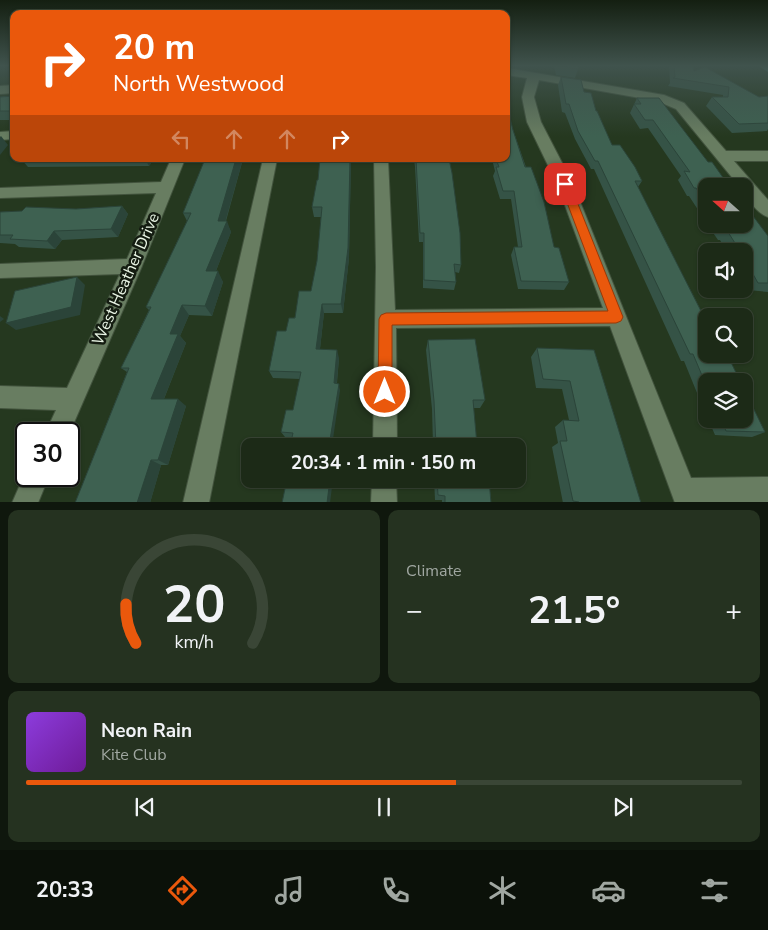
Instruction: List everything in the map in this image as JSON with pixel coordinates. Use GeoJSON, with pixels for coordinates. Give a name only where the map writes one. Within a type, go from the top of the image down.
{"type":"FeatureCollection","features":[{"type":"Feature","properties":{"kind":"street"},"geometry":{"type":"LineString","coordinates":[[530,89],[528,97],[534,122],[565,184],[686,497],[768,490]]}},
{"type":"Feature","properties":{"kind":"street"},"geometry":{"type":"LineString","coordinates":[[611,89],[660,98],[680,106],[768,211]]}},
{"type":"Feature","properties":{"kind":"street"},"geometry":{"type":"LineString","coordinates":[[722,156],[768,156]]}},
{"type":"Feature","properties":{"kind":"street","name":"West Heather Drive"},"geometry":{"type":"LineString","coordinates":[[62,422],[133,266],[177,162]]}},
{"type":"Feature","properties":{"kind":"street"},"geometry":{"type":"LineString","coordinates":[[196,502],[269,162]]}},
{"type":"Feature","properties":{"kind":"street"},"geometry":{"type":"LineString","coordinates":[[381,162],[384,198],[386,319],[385,438]]}},
{"type":"Feature","properties":{"kind":"street"},"geometry":{"type":"LineString","coordinates":[[0,193],[167,188]]}},
{"type":"Feature","properties":{"kind":"street"},"geometry":{"type":"LineString","coordinates":[[0,271],[133,266]]}},
{"type":"Feature","properties":{"kind":"street"},"geometry":{"type":"LineString","coordinates":[[386,319],[616,317]]}},
{"type":"Feature","properties":{"kind":"street"},"geometry":{"type":"LineString","coordinates":[[0,397],[73,399]]}},
{"type":"Feature","properties":{"kind":"street"},"geometry":{"type":"LineString","coordinates":[[25,502],[32,487]]}},
{"type":"Feature","properties":{"kind":"street"},"geometry":{"type":"LineString","coordinates":[[384,488],[384,502]]}},
{"type":"Feature","properties":{"kind":"building"},"geometry":{"type":"Polygon","coordinates":[[[563,89],[583,89],[584,92],[591,93],[596,111],[612,145],[620,145],[642,181],[635,181],[699,308],[698,363],[731,363],[736,373],[701,373],[693,354],[690,354],[598,161],[595,161],[578,131],[569,104],[566,104],[563,89]]]}},
{"type":"Feature","properties":{"kind":"building"},"geometry":{"type":"Polygon","coordinates":[[[729,89],[745,89],[759,97],[768,96],[768,123],[739,124],[712,97],[728,97],[729,89]]]}},
{"type":"Feature","properties":{"kind":"building"},"geometry":{"type":"Polygon","coordinates":[[[10,96],[10,111],[0,111],[0,97],[10,96]]]}},
{"type":"Feature","properties":{"kind":"building"},"geometry":{"type":"Polygon","coordinates":[[[637,98],[659,98],[708,162],[712,162],[723,178],[698,178],[698,191],[694,188],[684,171],[690,172],[653,120],[645,120],[634,104],[641,104],[637,98]]]}},
{"type":"Feature","properties":{"kind":"building"},"geometry":{"type":"Polygon","coordinates":[[[510,118],[525,167],[531,167],[544,202],[554,247],[559,248],[569,282],[521,281],[514,247],[522,247],[514,191],[503,191],[496,167],[499,167],[497,162],[510,162],[510,118]]]}},
{"type":"Feature","properties":{"kind":"building"},"geometry":{"type":"Polygon","coordinates":[[[204,162],[235,162],[218,221],[227,221],[206,271],[218,271],[205,306],[182,305],[170,334],[178,334],[151,399],[178,399],[158,460],[151,460],[137,502],[75,502],[129,368],[121,368],[151,307],[146,307],[191,213],[183,213],[204,162]]]}},
{"type":"Feature","properties":{"kind":"building"},"geometry":{"type":"Polygon","coordinates":[[[320,162],[350,162],[348,248],[341,304],[322,304],[316,349],[337,350],[334,383],[339,384],[330,438],[292,438],[293,433],[281,432],[286,410],[293,410],[301,372],[269,371],[277,331],[286,331],[289,318],[295,318],[299,291],[311,291],[317,261],[322,207],[312,207],[320,162]]]}},
{"type":"Feature","properties":{"kind":"building"},"geometry":{"type":"Polygon","coordinates":[[[416,162],[450,162],[460,233],[461,265],[454,264],[456,282],[424,280],[424,233],[420,233],[416,162]]]}},
{"type":"Feature","properties":{"kind":"building"},"geometry":{"type":"Polygon","coordinates":[[[122,206],[111,229],[54,231],[47,241],[10,239],[13,235],[0,235],[0,212],[22,211],[26,207],[76,209],[122,206]]]}},
{"type":"Feature","properties":{"kind":"building"},"geometry":{"type":"Polygon","coordinates":[[[753,216],[768,236],[768,283],[758,283],[753,274],[753,243],[735,243],[729,233],[753,233],[753,216]]]}},
{"type":"Feature","properties":{"kind":"building"},"geometry":{"type":"Polygon","coordinates":[[[77,277],[71,307],[6,323],[15,291],[77,277]]]}},
{"type":"Feature","properties":{"kind":"building"},"geometry":{"type":"Polygon","coordinates":[[[475,339],[485,400],[473,400],[476,438],[436,438],[428,340],[475,339]]]}},
{"type":"Feature","properties":{"kind":"building"},"geometry":{"type":"Polygon","coordinates":[[[537,348],[594,350],[641,502],[573,501],[560,441],[567,441],[563,420],[579,421],[570,381],[543,379],[537,348]]]}},
{"type":"Feature","properties":{"kind":"building"},"geometry":{"type":"Polygon","coordinates":[[[753,407],[765,432],[726,431],[725,428],[753,428],[753,407]]]}},
{"type":"Feature","properties":{"kind":"building"},"geometry":{"type":"Polygon","coordinates":[[[285,488],[329,488],[327,502],[282,502],[285,488]]]}},
{"type":"Feature","properties":{"kind":"building"},"geometry":{"type":"Polygon","coordinates":[[[438,488],[490,488],[491,502],[445,502],[445,496],[438,495],[438,488]]]}},
{"type":"Feature","properties":{"kind":"route"},"geometry":{"type":"LineString","coordinates":[[385,392],[386,319],[616,317],[565,184]]}}]}
